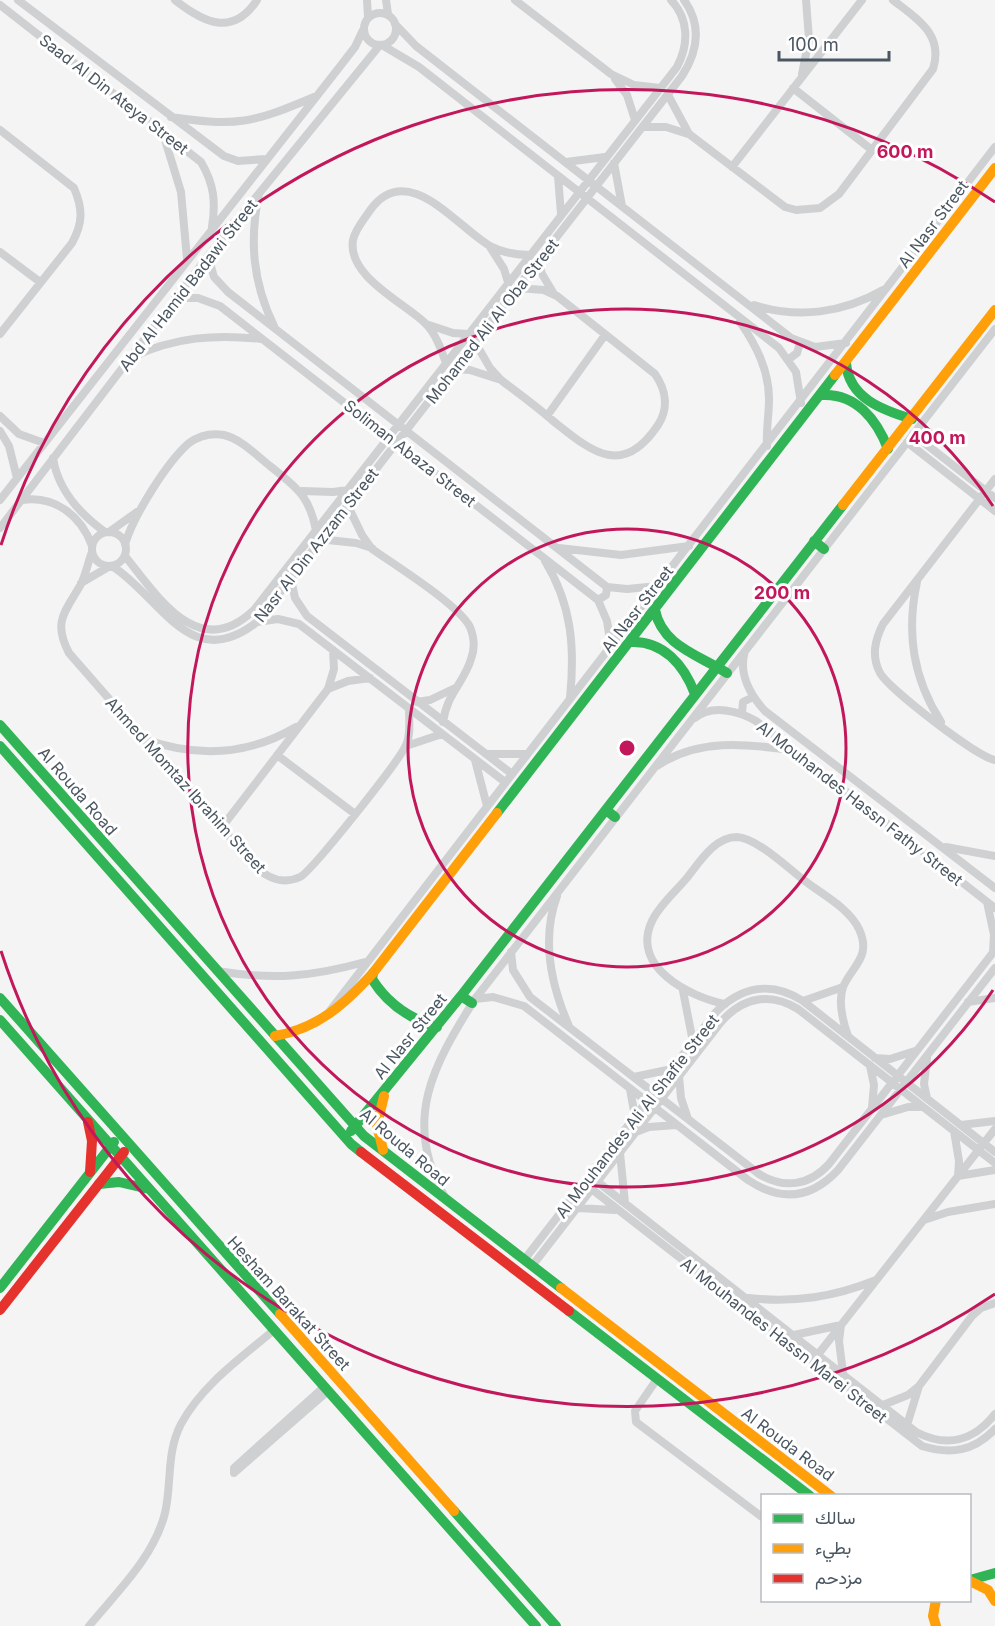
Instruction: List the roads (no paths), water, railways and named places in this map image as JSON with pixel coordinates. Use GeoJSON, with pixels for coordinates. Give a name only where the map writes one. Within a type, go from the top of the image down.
{"type":"FeatureCollection","features":[{"type":"Feature","properties":{"kind":"street","name":"Saad Al Din Ateya Street"},"geometry":{"type":"LineString","coordinates":[[18,0],[224,156],[238,160],[266,159]]}},
{"type":"Feature","properties":{"kind":"street"},"geometry":{"type":"LineString","coordinates":[[175,0],[200,18],[225,23],[238,20],[250,11],[257,0]]}},
{"type":"Feature","properties":{"kind":"street"},"geometry":{"type":"LineString","coordinates":[[367,0],[368,17],[363,30],[371,43],[381,45],[419,67],[735,314],[789,359],[796,372],[801,403]]}},
{"type":"Feature","properties":{"kind":"street"},"geometry":{"type":"LineString","coordinates":[[386,0],[388,14],[416,46],[746,303],[800,343],[815,347],[846,343]]}},
{"type":"Feature","properties":{"kind":"street"},"geometry":{"type":"LineString","coordinates":[[515,0],[611,74],[634,85],[660,88]]}},
{"type":"Feature","properties":{"kind":"street","name":"Mohamed Ali Al Oba Street"},"geometry":{"type":"LineString","coordinates":[[389,437],[677,67],[685,46],[684,23],[670,0]]}},
{"type":"Feature","properties":{"kind":"street","name":"Mohamed Ali Al Oba Street"},"geometry":{"type":"LineString","coordinates":[[396,443],[690,64],[696,44],[695,22],[684,0]]}},
{"type":"Feature","properties":{"kind":"street"},"geometry":{"type":"LineString","coordinates":[[801,78],[808,39],[806,0]]}},
{"type":"Feature","properties":{"kind":"street"},"geometry":{"type":"LineString","coordinates":[[732,167],[862,0]]}},
{"type":"Feature","properties":{"kind":"street"},"geometry":{"type":"LineString","coordinates":[[643,126],[666,127],[689,134],[785,207],[808,211],[830,202],[927,78],[936,59],[934,38],[928,29],[893,0]]}},
{"type":"Feature","properties":{"kind":"street","name":"Saad Al Din Ateya Street"},"geometry":{"type":"LineString","coordinates":[[0,5],[189,151],[209,176],[214,192],[211,229]]}},
{"type":"Feature","properties":{"kind":"street"},"geometry":{"type":"LineString","coordinates":[[368,17],[377,12],[388,14]]}},
{"type":"Feature","properties":{"kind":"street"},"geometry":{"type":"LineString","coordinates":[[0,13],[11,13]]}},
{"type":"Feature","properties":{"kind":"street"},"geometry":{"type":"LineString","coordinates":[[381,45],[394,38],[395,24]]}},
{"type":"Feature","properties":{"kind":"street","name":"Abd Al Hamid Badawi Street"},"geometry":{"type":"LineString","coordinates":[[0,500],[318,95],[355,47],[363,30]]}},
{"type":"Feature","properties":{"kind":"street","name":"Abd Al Hamid Badawi Street"},"geometry":{"type":"LineString","coordinates":[[0,528],[208,256],[381,45]]}},
{"type":"Feature","properties":{"kind":"street"},"geometry":{"type":"LineString","coordinates":[[611,74],[627,95],[635,120]]}},
{"type":"Feature","properties":{"kind":"street"},"geometry":{"type":"LineString","coordinates":[[793,88],[872,150]]}},
{"type":"Feature","properties":{"kind":"street"},"geometry":{"type":"LineString","coordinates":[[170,117],[211,123],[244,122],[275,114],[318,95]]}},
{"type":"Feature","properties":{"kind":"street"},"geometry":{"type":"LineString","coordinates":[[668,95],[689,134]]}},
{"type":"Feature","properties":{"kind":"street"},"geometry":{"type":"LineString","coordinates":[[0,129],[74,188],[80,202],[82,216],[79,230],[0,334]]}},
{"type":"Feature","properties":{"kind":"street"},"geometry":{"type":"LineString","coordinates":[[162,130],[181,192],[187,259]]}},
{"type":"Feature","properties":{"kind":"street"},"geometry":{"type":"LineString","coordinates":[[189,151],[198,138]]}},
{"type":"Feature","properties":{"kind":"street"},"geometry":{"type":"LineString","coordinates":[[323,1020],[801,403],[995,147]]}},
{"type":"Feature","properties":{"kind":"street"},"geometry":{"type":"LineString","coordinates":[[566,162],[606,157]]}},
{"type":"Feature","properties":{"kind":"street"},"geometry":{"type":"LineString","coordinates":[[614,163],[622,206]]}},
{"type":"Feature","properties":{"kind":"street","name":"Al Nasr Street"},"geometry":{"type":"LineString","coordinates":[[275,1036],[294,1032],[323,1020],[348,1000],[373,973],[741,500],[995,168]]}},
{"type":"Feature","properties":{"kind":"street"},"geometry":{"type":"LineString","coordinates":[[558,176],[561,215]]}},
{"type":"Feature","properties":{"kind":"street"},"geometry":{"type":"LineString","coordinates":[[969,181],[979,189]]}},
{"type":"Feature","properties":{"kind":"street"},"geometry":{"type":"LineString","coordinates":[[260,192],[252,239],[254,262],[265,308],[276,330]]}},
{"type":"Feature","properties":{"kind":"street"},"geometry":{"type":"LineString","coordinates":[[446,363],[434,336],[425,324],[368,277],[356,261],[353,251],[356,231],[374,206],[382,199],[402,192],[423,196],[488,245],[508,253],[530,255]]}},
{"type":"Feature","properties":{"kind":"street"},"geometry":{"type":"LineString","coordinates":[[488,245],[504,269],[508,282]]}},
{"type":"Feature","properties":{"kind":"street"},"geometry":{"type":"LineString","coordinates":[[0,252],[40,282]]}},
{"type":"Feature","properties":{"kind":"street","name":"Soliman Abaza Street"},"geometry":{"type":"LineString","coordinates":[[208,256],[214,277],[220,285],[607,587]]}},
{"type":"Feature","properties":{"kind":"street"},"geometry":{"type":"LineString","coordinates":[[538,262],[545,280],[556,296]]}},
{"type":"Feature","properties":{"kind":"street"},"geometry":{"type":"LineString","coordinates":[[476,342],[490,368],[501,380],[585,447],[608,457],[633,452],[643,444],[660,423],[666,405],[662,383],[655,374],[556,296],[544,290],[517,288]]}},
{"type":"Feature","properties":{"kind":"street"},"geometry":{"type":"LineString","coordinates":[[746,303],[782,312],[818,312],[853,304],[886,288]]}},
{"type":"Feature","properties":{"kind":"street","name":"Soliman Abaza Street"},"geometry":{"type":"LineString","coordinates":[[175,298],[187,297],[210,301],[598,600]]}},
{"type":"Feature","properties":{"kind":"street","name":"Al Nasr Street"},"geometry":{"type":"LineString","coordinates":[[344,1137],[437,1027],[814,541],[912,419],[952,374],[995,310]]}},
{"type":"Feature","properties":{"kind":"street"},"geometry":{"type":"LineString","coordinates":[[735,314],[755,346],[767,379],[769,396],[767,446]]}},
{"type":"Feature","properties":{"kind":"street"},"geometry":{"type":"LineString","coordinates":[[425,324],[453,333],[468,334]]}},
{"type":"Feature","properties":{"kind":"street"},"geometry":{"type":"LineString","coordinates":[[448,1202],[430,1160],[425,1136],[426,1099],[439,1059],[473,1001],[907,442],[952,374],[994,331]]}},
{"type":"Feature","properties":{"kind":"street"},"geometry":{"type":"LineString","coordinates":[[130,332],[143,341]]}},
{"type":"Feature","properties":{"kind":"street"},"geometry":{"type":"LineString","coordinates":[[547,416],[605,335]]}},
{"type":"Feature","properties":{"kind":"street"},"geometry":{"type":"LineString","coordinates":[[130,358],[153,347],[180,340],[235,336],[262,339]]}},
{"type":"Feature","properties":{"kind":"street"},"geometry":{"type":"LineString","coordinates":[[789,359],[797,353],[800,343]]}},
{"type":"Feature","properties":{"kind":"street"},"geometry":{"type":"LineString","coordinates":[[846,363],[845,372],[856,390],[888,412],[912,419]]}},
{"type":"Feature","properties":{"kind":"street"},"geometry":{"type":"LineString","coordinates":[[454,369],[470,370],[501,380]]}},
{"type":"Feature","properties":{"kind":"street"},"geometry":{"type":"LineString","coordinates":[[822,395],[840,395],[872,418],[879,426],[888,449]]}},
{"type":"Feature","properties":{"kind":"street"},"geometry":{"type":"LineString","coordinates":[[0,416],[19,434],[44,443]]}},
{"type":"Feature","properties":{"kind":"street"},"geometry":{"type":"LineString","coordinates":[[0,431],[9,446],[17,478]]}},
{"type":"Feature","properties":{"kind":"street"},"geometry":{"type":"LineString","coordinates":[[22,500],[46,499],[62,507],[86,532],[100,564],[111,566],[125,556],[125,544],[139,509],[183,450],[200,437],[211,434],[233,438],[302,491],[314,517],[316,536],[347,541],[372,549],[455,610],[470,628],[474,650],[471,661],[453,689],[443,722]]}},
{"type":"Feature","properties":{"kind":"street"},"geometry":{"type":"LineString","coordinates":[[913,434],[995,498]]}},
{"type":"Feature","properties":{"kind":"street","name":"Nasr Al Din Azzam Street"},"geometry":{"type":"LineString","coordinates":[[111,566],[135,584],[172,623],[195,637],[208,640],[228,638],[246,631],[257,622],[291,579],[316,536],[389,437]]}},
{"type":"Feature","properties":{"kind":"street"},"geometry":{"type":"LineString","coordinates":[[907,442],[995,511]]}},
{"type":"Feature","properties":{"kind":"street","name":"Nasr Al Din Azzam Street"},"geometry":{"type":"LineString","coordinates":[[125,556],[184,622],[196,628],[221,630],[239,623],[254,610],[316,536],[348,506],[396,443]]}},
{"type":"Feature","properties":{"kind":"street"},"geometry":{"type":"LineString","coordinates":[[53,458],[65,492],[86,517],[107,532],[120,536],[125,544]]}},
{"type":"Feature","properties":{"kind":"street"},"geometry":{"type":"LineString","coordinates":[[995,479],[877,636],[876,662],[890,684],[982,757],[995,760]]}},
{"type":"Feature","properties":{"kind":"street"},"geometry":{"type":"LineString","coordinates":[[302,491],[317,493],[348,490]]}},
{"type":"Feature","properties":{"kind":"street"},"geometry":{"type":"LineString","coordinates":[[730,493],[741,500]]}},
{"type":"Feature","properties":{"kind":"street"},"geometry":{"type":"LineString","coordinates":[[348,506],[358,528],[372,549]]}},
{"type":"Feature","properties":{"kind":"street"},"geometry":{"type":"LineString","coordinates":[[92,549],[96,537],[107,532],[139,509]]}},
{"type":"Feature","properties":{"kind":"street"},"geometry":{"type":"LineString","coordinates":[[814,541],[824,549]]}},
{"type":"Feature","properties":{"kind":"street"},"geometry":{"type":"LineString","coordinates":[[555,547],[621,555],[689,546]]}},
{"type":"Feature","properties":{"kind":"street","name":"Ahmed Momtaz Ibrahim Street"},"geometry":{"type":"LineString","coordinates":[[92,549],[81,584],[63,611],[61,633],[69,654],[262,873],[270,878],[290,880],[307,873],[318,862],[406,746]]}},
{"type":"Feature","properties":{"kind":"street"},"geometry":{"type":"LineString","coordinates":[[541,556],[564,599],[571,623],[573,648],[570,699]]}},
{"type":"Feature","properties":{"kind":"street","name":"Ahmed Momtaz Ibrahim Street"},"geometry":{"type":"LineString","coordinates":[[81,584],[111,566]]}},
{"type":"Feature","properties":{"kind":"street"},"geometry":{"type":"LineString","coordinates":[[291,579],[295,598],[307,616],[512,774]]}},
{"type":"Feature","properties":{"kind":"street"},"geometry":{"type":"LineString","coordinates":[[918,580],[911,631],[914,656],[920,681],[944,727]]}},
{"type":"Feature","properties":{"kind":"street"},"geometry":{"type":"LineString","coordinates":[[611,646],[607,621],[598,600],[606,596],[607,587],[627,589],[658,586]]}},
{"type":"Feature","properties":{"kind":"street"},"geometry":{"type":"LineString","coordinates":[[655,610],[656,618],[667,634],[691,654],[717,665],[727,673]]}},
{"type":"Feature","properties":{"kind":"street"},"geometry":{"type":"LineString","coordinates":[[299,624],[301,618],[307,616]]}},
{"type":"Feature","properties":{"kind":"street"},"geometry":{"type":"LineString","coordinates":[[257,622],[278,619],[299,624],[505,783]]}},
{"type":"Feature","properties":{"kind":"street"},"geometry":{"type":"LineString","coordinates":[[630,642],[648,642],[680,664],[687,672],[695,694]]}},
{"type":"Feature","properties":{"kind":"street","name":"Al Mouhandes Hassn Fathy Street"},"geometry":{"type":"LineString","coordinates":[[746,648],[743,660],[744,673],[753,697],[765,711],[995,888]]}},
{"type":"Feature","properties":{"kind":"street"},"geometry":{"type":"LineString","coordinates":[[222,827],[328,688],[334,669],[333,650]]}},
{"type":"Feature","properties":{"kind":"street"},"geometry":{"type":"LineString","coordinates":[[328,688],[348,681],[370,678]]}},
{"type":"Feature","properties":{"kind":"street"},"geometry":{"type":"LineString","coordinates":[[417,702],[430,700],[453,689]]}},
{"type":"Feature","properties":{"kind":"street"},"geometry":{"type":"LineString","coordinates":[[578,689],[588,696]]}},
{"type":"Feature","properties":{"kind":"street"},"geometry":{"type":"LineString","coordinates":[[742,714],[743,702],[753,697]]}},
{"type":"Feature","properties":{"kind":"street"},"geometry":{"type":"LineString","coordinates":[[409,709],[406,746],[442,734]]}},
{"type":"Feature","properties":{"kind":"street","name":"Al Mouhandes Hassn Fathy Street"},"geometry":{"type":"LineString","coordinates":[[688,724],[698,715],[712,711],[742,714],[756,721],[995,908]]}},
{"type":"Feature","properties":{"kind":"street"},"geometry":{"type":"LineString","coordinates":[[144,739],[189,751],[236,750],[281,736],[301,724]]}},
{"type":"Feature","properties":{"kind":"street","name":"Al Rouda Road"},"geometry":{"type":"LineString","coordinates":[[0,725],[355,1126],[385,1153],[448,1202],[828,1494]]}},
{"type":"Feature","properties":{"kind":"street"},"geometry":{"type":"LineString","coordinates":[[648,775],[658,765],[672,758],[716,745],[747,744],[792,750]]}},
{"type":"Feature","properties":{"kind":"street","name":"Al Rouda Road"},"geometry":{"type":"LineString","coordinates":[[0,746],[344,1137],[368,1159],[807,1494]]}},
{"type":"Feature","properties":{"kind":"street"},"geometry":{"type":"LineString","coordinates":[[482,753],[503,756],[527,754]]}},
{"type":"Feature","properties":{"kind":"street"},"geometry":{"type":"LineString","coordinates":[[277,755],[355,814]]}},
{"type":"Feature","properties":{"kind":"street"},"geometry":{"type":"LineString","coordinates":[[475,759],[487,806]]}},
{"type":"Feature","properties":{"kind":"street"},"geometry":{"type":"LineString","coordinates":[[64,818],[74,808]]}},
{"type":"Feature","properties":{"kind":"street"},"geometry":{"type":"LineString","coordinates":[[606,810],[615,817]]}},
{"type":"Feature","properties":{"kind":"street"},"geometry":{"type":"LineString","coordinates":[[83,840],[94,831]]}},
{"type":"Feature","properties":{"kind":"street"},"geometry":{"type":"LineString","coordinates":[[725,1004],[683,991],[655,964],[647,943],[648,931],[659,911],[716,844],[738,837],[759,846],[854,920],[863,943],[862,956],[843,987],[841,1004],[848,1037]]}},
{"type":"Feature","properties":{"kind":"street"},"geometry":{"type":"LineString","coordinates":[[938,844],[959,851],[995,856]]}},
{"type":"Feature","properties":{"kind":"street"},"geometry":{"type":"LineString","coordinates":[[435,874],[445,881]]}},
{"type":"Feature","properties":{"kind":"street"},"geometry":{"type":"LineString","coordinates":[[560,888],[552,909],[549,957],[560,1004],[569,1026]]}},
{"type":"Feature","properties":{"kind":"street"},"geometry":{"type":"LineString","coordinates":[[511,951],[513,970],[523,989],[759,1174],[769,1180],[792,1184],[813,1178],[822,1172],[994,951],[992,918],[987,902]]}},
{"type":"Feature","properties":{"kind":"street"},"geometry":{"type":"LineString","coordinates":[[217,971],[263,978],[289,978],[314,975],[366,962]]}},
{"type":"Feature","properties":{"kind":"street"},"geometry":{"type":"LineString","coordinates":[[461,996],[473,1001],[493,997],[524,1006],[762,1190],[778,1195],[795,1195],[812,1191],[826,1182],[995,968]]}},
{"type":"Feature","properties":{"kind":"street"},"geometry":{"type":"LineString","coordinates":[[373,973],[372,980],[376,987],[390,999],[420,1023],[437,1027]]}},
{"type":"Feature","properties":{"kind":"street"},"geometry":{"type":"LineString","coordinates":[[803,1001],[843,987]]}},
{"type":"Feature","properties":{"kind":"street","name":"Al Mouhandes Ali Al Shafie Street"},"geometry":{"type":"LineString","coordinates":[[528,1263],[590,1175],[693,1042],[725,1004],[740,994],[758,988],[782,990],[803,1001],[848,1037],[873,1062]]}},
{"type":"Feature","properties":{"kind":"street"},"geometry":{"type":"LineString","coordinates":[[683,991],[693,1042]]}},
{"type":"Feature","properties":{"kind":"street","name":"Al Mouhandes Ali Al Shafie Street"},"geometry":{"type":"LineString","coordinates":[[528,1263],[577,1208],[729,1012],[745,1002],[763,998],[782,1001],[798,1009],[873,1062],[981,1147],[995,1164]]}},
{"type":"Feature","properties":{"kind":"street"},"geometry":{"type":"LineString","coordinates":[[968,1002],[995,998]]}},
{"type":"Feature","properties":{"kind":"street","name":"Hesham Barakat Street"},"geometry":{"type":"LineString","coordinates":[[0,999],[556,1626]]}},
{"type":"Feature","properties":{"kind":"street","name":"Hesham Barakat Street"},"geometry":{"type":"LineString","coordinates":[[0,1020],[536,1626]]}},
{"type":"Feature","properties":{"kind":"street"},"geometry":{"type":"LineString","coordinates":[[872,1108],[873,1062],[905,1056],[918,1049]]}},
{"type":"Feature","properties":{"kind":"street"},"geometry":{"type":"LineString","coordinates":[[881,1115],[925,1103],[924,1070],[927,1055]]}},
{"type":"Feature","properties":{"kind":"street"},"geometry":{"type":"LineString","coordinates":[[634,1077],[672,1069]]}},
{"type":"Feature","properties":{"kind":"street"},"geometry":{"type":"LineString","coordinates":[[293,1080],[304,1070]]}},
{"type":"Feature","properties":{"kind":"street"},"geometry":{"type":"LineString","coordinates":[[679,1076],[681,1098],[688,1119]]}},
{"type":"Feature","properties":{"kind":"street"},"geometry":{"type":"LineString","coordinates":[[385,1153],[379,1140],[377,1125],[379,1110],[391,1083]]}},
{"type":"Feature","properties":{"kind":"street"},"geometry":{"type":"LineString","coordinates":[[630,1088],[635,1117]]}},
{"type":"Feature","properties":{"kind":"street"},"geometry":{"type":"LineString","coordinates":[[87,1119],[92,1141],[89,1174]]}},
{"type":"Feature","properties":{"kind":"street"},"geometry":{"type":"LineString","coordinates":[[958,1176],[957,1128],[995,1121]]}},
{"type":"Feature","properties":{"kind":"street"},"geometry":{"type":"LineString","coordinates":[[636,1132],[649,1127],[677,1125]]}},
{"type":"Feature","properties":{"kind":"street"},"geometry":{"type":"LineString","coordinates":[[812,1362],[995,1129]]}},
{"type":"Feature","properties":{"kind":"street"},"geometry":{"type":"LineString","coordinates":[[0,1288],[120,1135]]}},
{"type":"Feature","properties":{"kind":"street"},"geometry":{"type":"LineString","coordinates":[[0,1310],[129,1145]]}},
{"type":"Feature","properties":{"kind":"street","name":"Al Mouhandes Ali Al Shafie Street"},"geometry":{"type":"LineString","coordinates":[[981,1147],[995,1152]]}},
{"type":"Feature","properties":{"kind":"street"},"geometry":{"type":"LineString","coordinates":[[620,1153],[625,1203]]}},
{"type":"Feature","properties":{"kind":"street"},"geometry":{"type":"LineString","coordinates":[[958,1176],[995,1170]]}},
{"type":"Feature","properties":{"kind":"street","name":"Al Mouhandes Hassn Marei Street"},"geometry":{"type":"LineString","coordinates":[[590,1175],[907,1425],[928,1438],[955,1442],[979,1432],[995,1414]]}},
{"type":"Feature","properties":{"kind":"street"},"geometry":{"type":"LineString","coordinates":[[99,1184],[119,1182],[149,1189]]}},
{"type":"Feature","properties":{"kind":"street","name":"Al Mouhandes Hassn Marei Street"},"geometry":{"type":"LineString","coordinates":[[584,1184],[922,1446],[938,1451],[954,1452],[970,1448],[985,1440],[995,1429]]}},
{"type":"Feature","properties":{"kind":"street"},"geometry":{"type":"LineString","coordinates":[[923,1220],[948,1212],[995,1204]]}},
{"type":"Feature","properties":{"kind":"street"},"geometry":{"type":"LineString","coordinates":[[577,1208],[620,1211]]}},
{"type":"Feature","properties":{"kind":"street"},"geometry":{"type":"LineString","coordinates":[[747,1298],[774,1301],[809,1299],[852,1290],[877,1279]]}},
{"type":"Feature","properties":{"kind":"street"},"geometry":{"type":"LineString","coordinates":[[254,1308],[265,1298]]}},
{"type":"Feature","properties":{"kind":"street"},"geometry":{"type":"LineString","coordinates":[[883,1404],[908,1395],[919,1386],[972,1316],[981,1308],[995,1303]]}},
{"type":"Feature","properties":{"kind":"street"},"geometry":{"type":"LineString","coordinates":[[794,1335],[841,1325]]}},
{"type":"Feature","properties":{"kind":"street"},"geometry":{"type":"LineString","coordinates":[[841,1325],[839,1341],[843,1373]]}},
{"type":"Feature","properties":{"kind":"street"},"geometry":{"type":"LineString","coordinates":[[89,1626],[148,1552],[158,1533],[165,1514],[172,1448],[192,1406],[206,1389],[274,1330]]}},
{"type":"Feature","properties":{"kind":"street"},"geometry":{"type":"LineString","coordinates":[[610,1343],[617,1340],[617,1332]]}},
{"type":"Feature","properties":{"kind":"street"},"geometry":{"type":"LineString","coordinates":[[636,1363],[638,1356],[644,1352]]}},
{"type":"Feature","properties":{"kind":"street"},"geometry":{"type":"LineString","coordinates":[[657,1379],[635,1411],[636,1422],[761,1516]]}},
{"type":"Feature","properties":{"kind":"street"},"geometry":{"type":"LineString","coordinates":[[907,1425],[919,1386]]}},
{"type":"Feature","properties":{"kind":"street"},"geometry":{"type":"LineString","coordinates":[[326,1389],[234,1473],[234,1468],[326,1389]]}},
{"type":"Feature","properties":{"kind":"street"},"geometry":{"type":"LineString","coordinates":[[379,1449],[389,1438]]}},
{"type":"Feature","properties":{"kind":"street"},"geometry":{"type":"LineString","coordinates":[[971,1580],[995,1573]]}},
{"type":"Feature","properties":{"kind":"street"},"geometry":{"type":"LineString","coordinates":[[971,1582],[988,1590],[995,1601]]}},
{"type":"Feature","properties":{"kind":"street"},"geometry":{"type":"LineString","coordinates":[[933,1602],[936,1626]]}}]}
